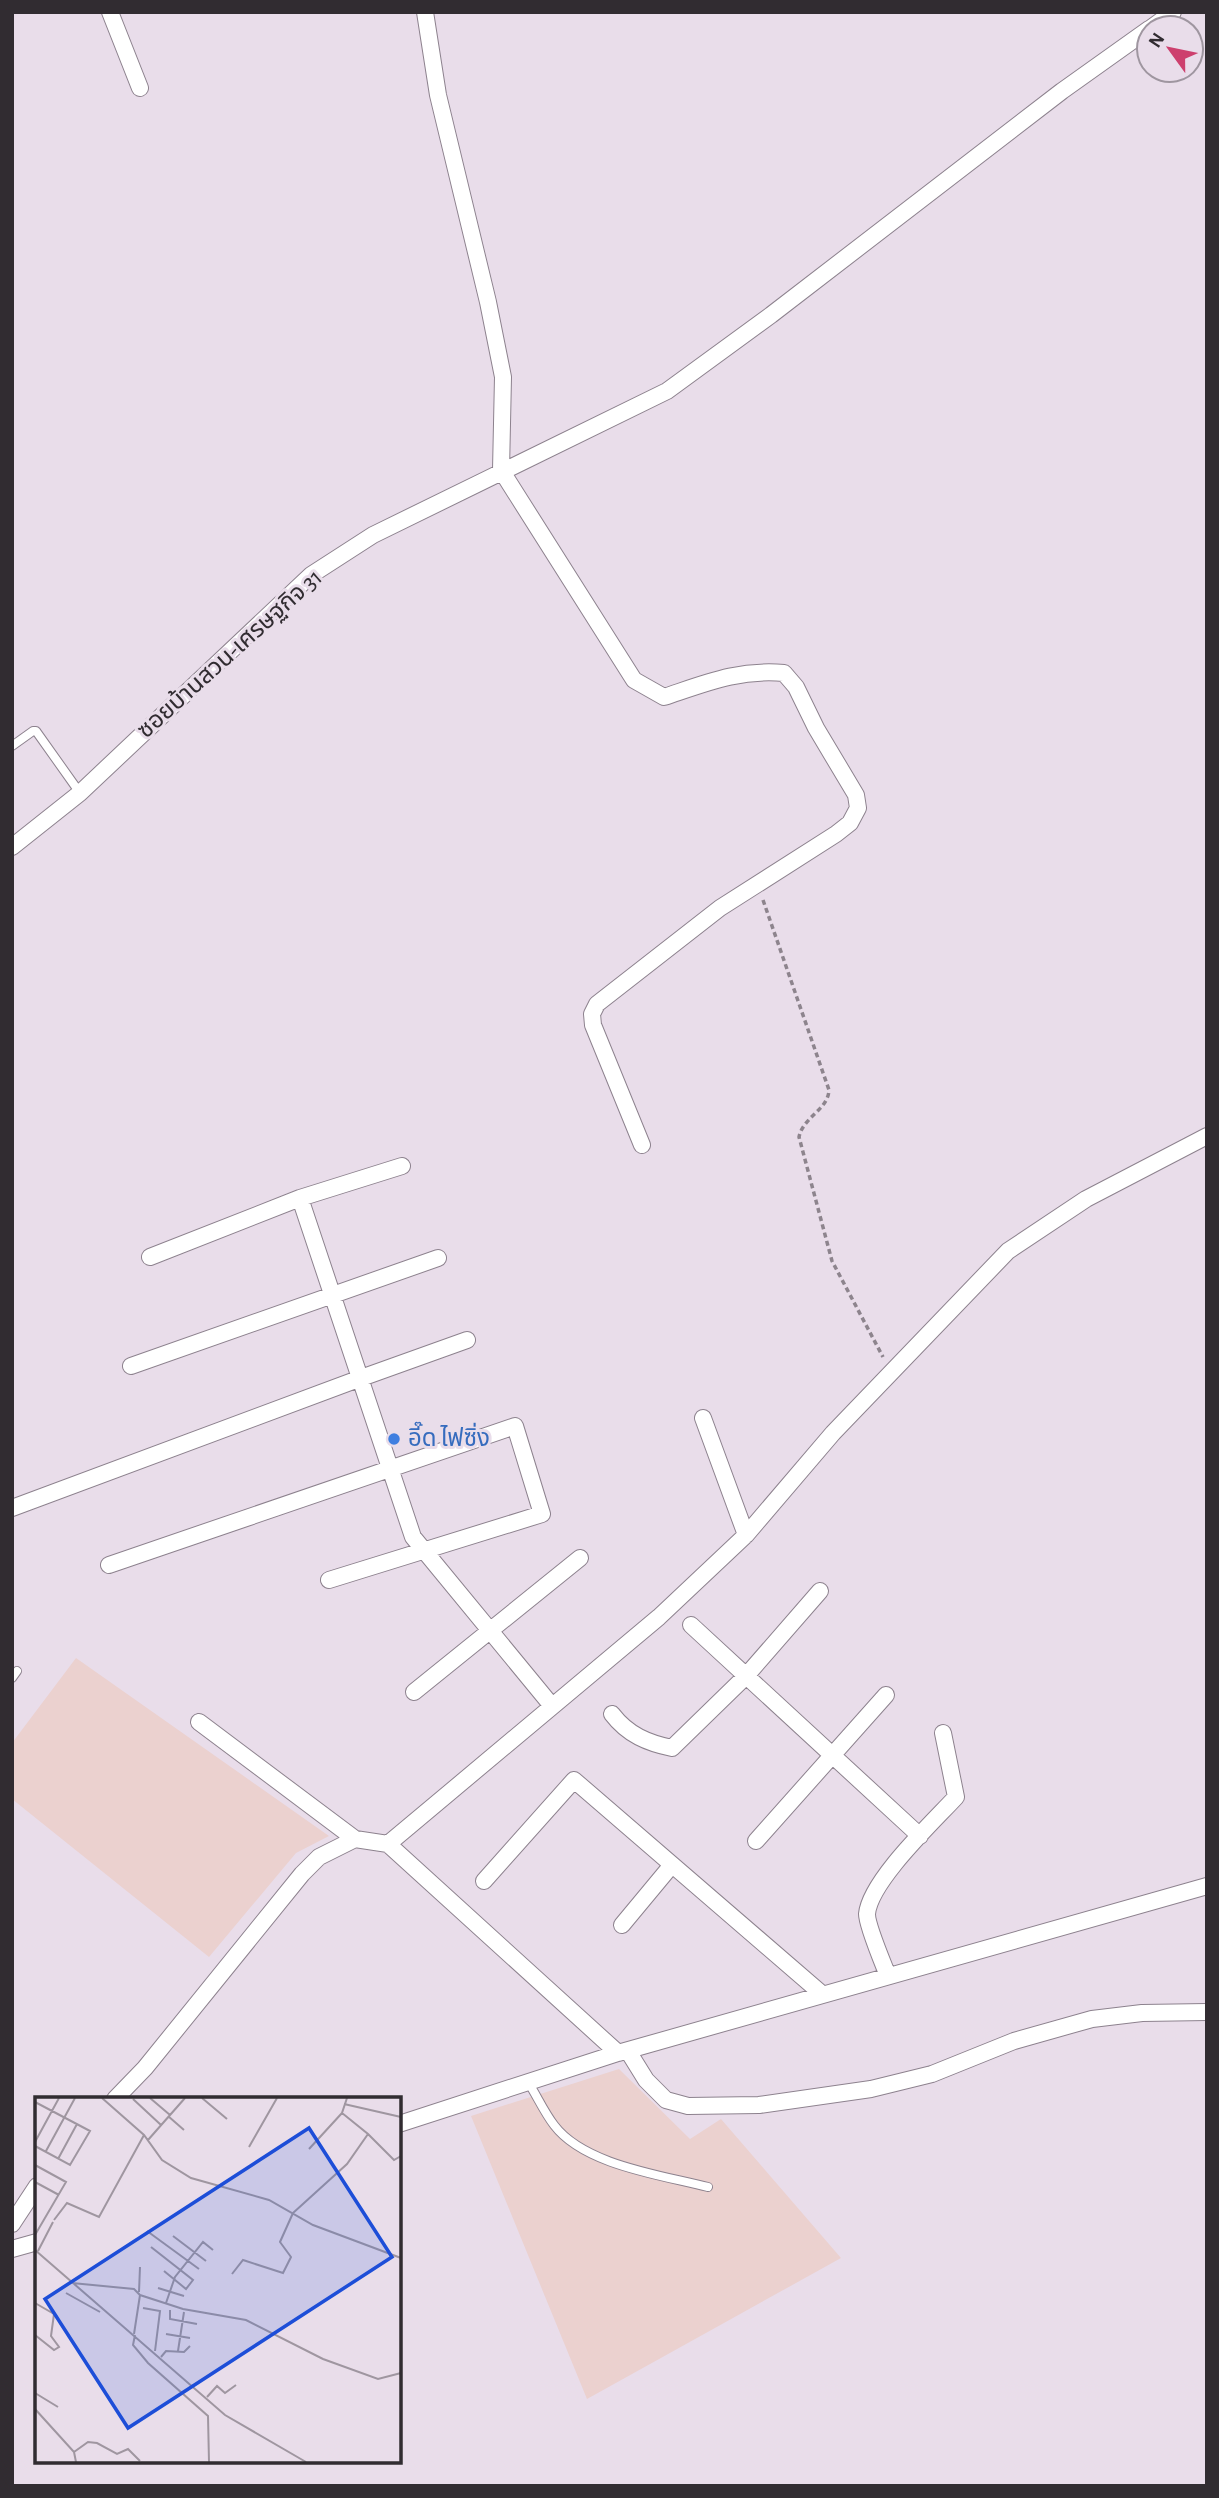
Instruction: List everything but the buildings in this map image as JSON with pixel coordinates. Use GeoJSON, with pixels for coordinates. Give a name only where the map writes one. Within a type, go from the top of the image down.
{"type":"FeatureCollection","features":[{"type":"Feature","properties":{"kind":"street"},"geometry":{"type":"LineString","coordinates":[[110,12],[140,88]]}},
{"type":"Feature","properties":{"kind":"street"},"geometry":{"type":"LineString","coordinates":[[425,12],[438,95],[488,302],[503,377],[501,470],[634,680],[664,696],[731,674],[761,671],[784,673],[796,687],[816,728],[856,795],[858,808],[850,822],[836,834],[720,908],[597,1004],[593,1025],[642,1146]]}},
{"type":"Feature","properties":{"kind":"street","name":"ซอยบ้านสวน-เศรษฐกิจ 31"},"geometry":{"type":"LineString","coordinates":[[12,848],[80,793],[311,575],[373,535],[667,391],[771,315],[1062,91],[1135,40]]}},
{"type":"Feature","properties":{"kind":"street"},"geometry":{"type":"LineString","coordinates":[[388,1844],[659,1617],[746,1535],[833,1433],[1008,1251],[1086,1199],[1207,1136]]}},
{"type":"Feature","properties":{"kind":"street"},"geometry":{"type":"LineString","coordinates":[[150,1257],[300,1198],[402,1166]]}},
{"type":"Feature","properties":{"kind":"street"},"geometry":{"type":"LineString","coordinates":[[300,1198],[413,1537],[552,1706]]}},
{"type":"Feature","properties":{"kind":"street"},"geometry":{"type":"LineString","coordinates":[[131,1366],[438,1258]]}},
{"type":"Feature","properties":{"kind":"street"},"geometry":{"type":"LineString","coordinates":[[12,1508],[467,1340]]}},
{"type":"Feature","properties":{"kind":"street"},"geometry":{"type":"LineString","coordinates":[[703,1418],[746,1535]]}},
{"type":"Feature","properties":{"kind":"street"},"geometry":{"type":"LineString","coordinates":[[109,1565],[515,1426],[542,1514],[329,1580]]}},
{"type":"Feature","properties":{"kind":"street"},"geometry":{"type":"LineString","coordinates":[[414,1692],[580,1558]]}},
{"type":"Feature","properties":{"kind":"street"},"geometry":{"type":"LineString","coordinates":[[612,1714],[619,1723],[648,1743],[672,1748],[747,1676],[820,1591]]}},
{"type":"Feature","properties":{"kind":"street"},"geometry":{"type":"LineString","coordinates":[[691,1625],[920,1836]]}},
{"type":"Feature","properties":{"kind":"street"},"geometry":{"type":"LineString","coordinates":[[756,1841],[886,1695]]}},
{"type":"Feature","properties":{"kind":"street"},"geometry":{"type":"LineString","coordinates":[[199,1722],[355,1839],[388,1844],[623,2052],[666,2100],[688,2106],[759,2105],[871,2090],[932,2074],[1014,2041],[1092,2019],[1142,2013],[1207,2012]]}},
{"type":"Feature","properties":{"kind":"street"},"geometry":{"type":"LineString","coordinates":[[888,1976],[867,1915],[872,1897],[887,1874],[956,1797],[943,1733]]}},
{"type":"Feature","properties":{"kind":"street"},"geometry":{"type":"LineString","coordinates":[[484,1881],[574,1780],[822,1994]]}},
{"type":"Feature","properties":{"kind":"street"},"geometry":{"type":"LineString","coordinates":[[117,2097],[145,2068],[302,1874],[319,1857],[355,1839]]}},
{"type":"Feature","properties":{"kind":"street"},"geometry":{"type":"LineString","coordinates":[[622,1925],[671,1866]]}},
{"type":"Feature","properties":{"kind":"street"},"geometry":{"type":"LineString","coordinates":[[401,2123],[623,2052],[1207,1886]]}},
{"type":"Feature","properties":{"kind":"street"},"geometry":{"type":"LineString","coordinates":[[12,2224],[35,2189]]}},
{"type":"Feature","properties":{"kind":"street"},"geometry":{"type":"LineString","coordinates":[[12,2249],[35,2243]]}},
{"type":"Feature","properties":{"kind":"lane"},"geometry":{"type":"LineString","coordinates":[[12,746],[36,731],[80,793]]}},
{"type":"Feature","properties":{"kind":"lane"},"geometry":{"type":"LineString","coordinates":[[528,2082],[554,2125],[585,2151],[619,2164],[708,2188]]}},
{"type":"Feature","properties":{"kind":"path"},"geometry":{"type":"LineString","coordinates":[[757,884],[829,1090],[825,1103],[802,1127],[799,1137],[832,1261],[891,1372]]}},
{"type":"Feature","properties":{"kind":"shaded area"},"geometry":{"type":"Polygon","coordinates":[[[76,1658],[329,1836],[296,1853],[209,1957],[12,1799],[12,1743],[76,1658]]]}},
{"type":"Feature","properties":{"kind":"shaded area"},"geometry":{"type":"Polygon","coordinates":[[[619,2069],[690,2139],[721,2119],[841,2258],[587,2399],[471,2116],[619,2069]]]}},
{"type":"Feature","properties":{"kind":"place","name":"อี๊ด ไฟซิ่ง"},"geometry":{"type":"Point","coordinates":[394,1439]}}]}
